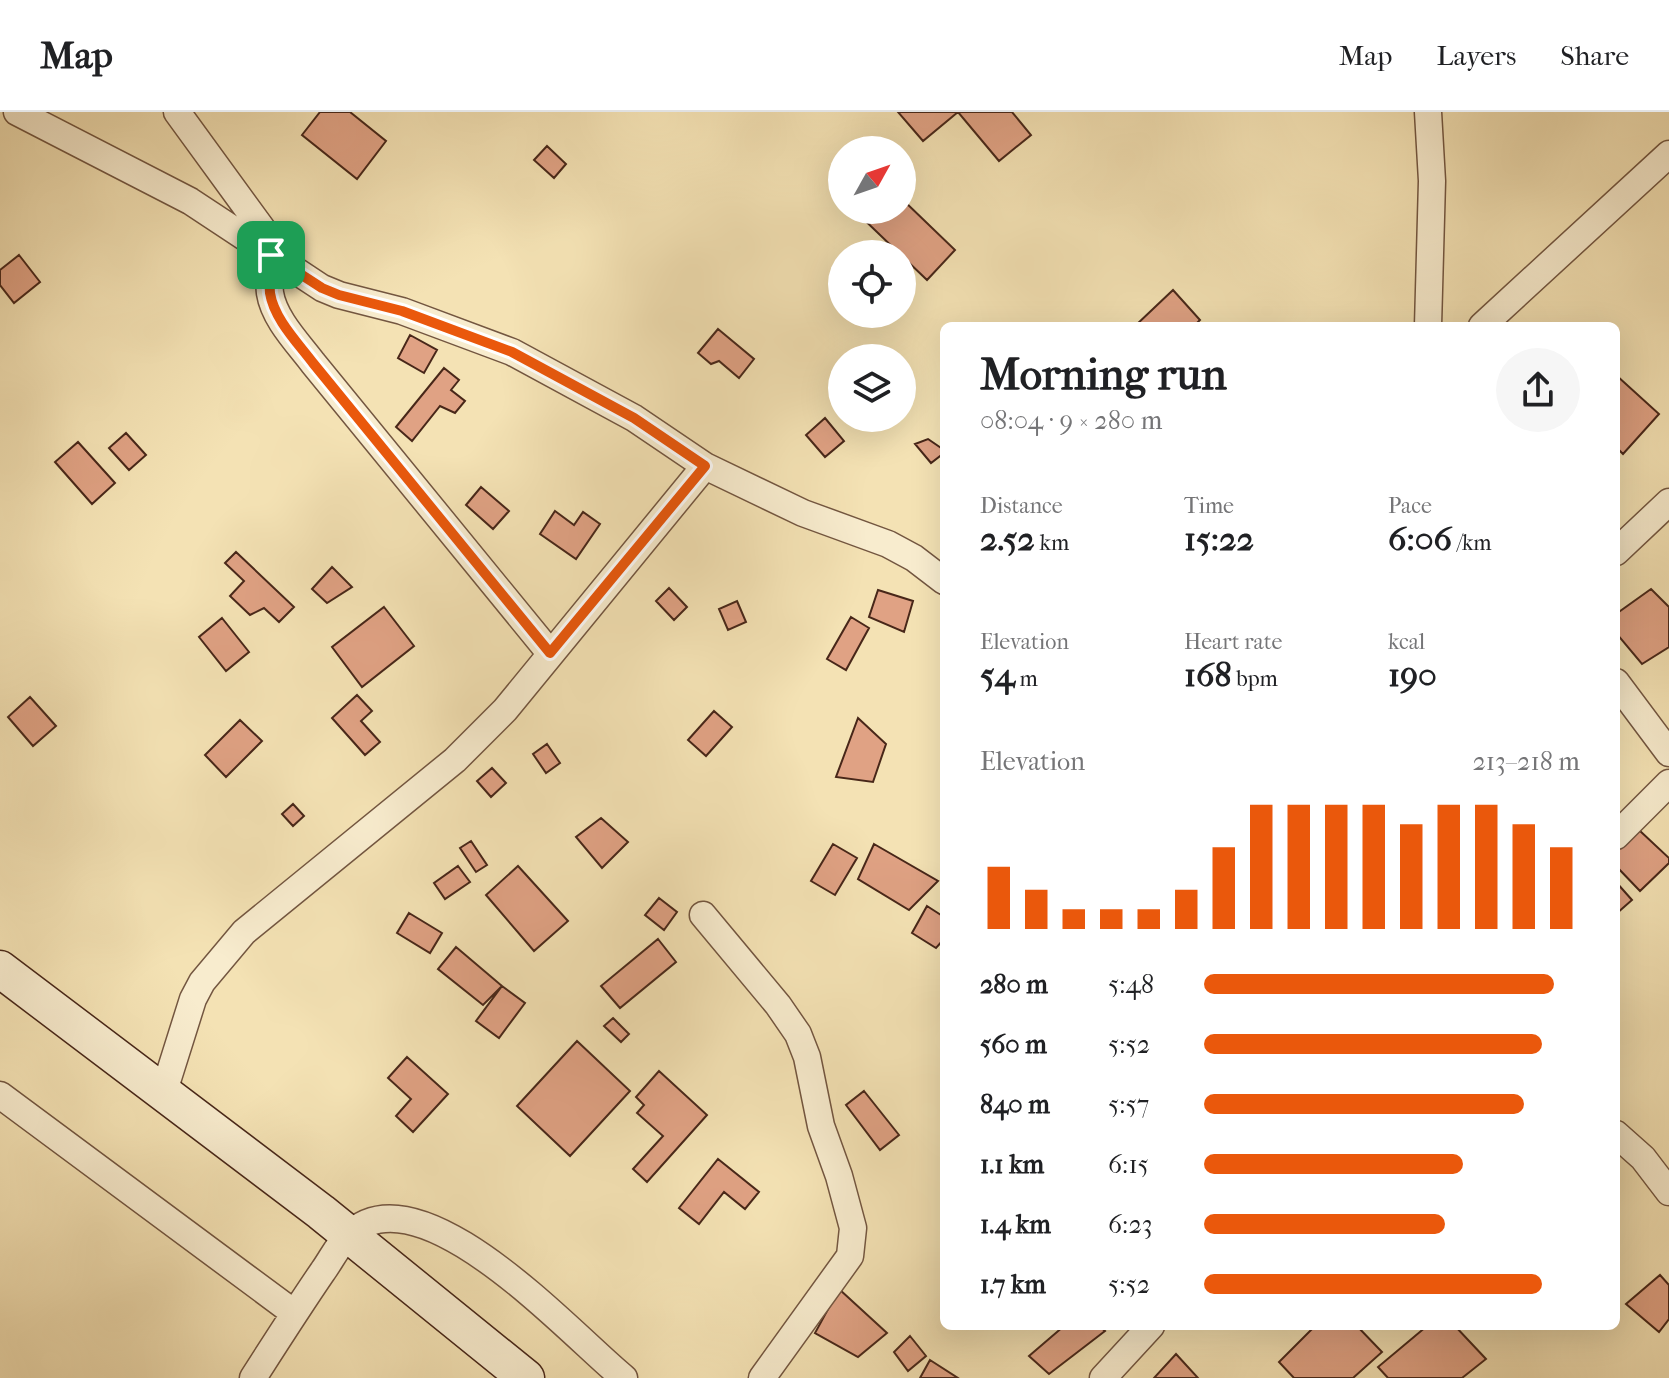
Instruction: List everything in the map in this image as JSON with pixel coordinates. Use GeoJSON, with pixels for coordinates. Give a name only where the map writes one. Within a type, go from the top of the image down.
{"type":"FeatureCollection","features":[{"type":"Feature","properties":{"kind":"main road"},"geometry":{"type":"LineString","coordinates":[[0,969],[164,1091],[526,1378]]}},
{"type":"Feature","properties":{"kind":"street"},"geometry":{"type":"LineString","coordinates":[[17,112],[190,201],[322,288],[402,311],[512,352],[634,418],[705,466],[803,513],[888,544],[914,558],[940,578]]}},
{"type":"Feature","properties":{"kind":"street"},"geometry":{"type":"LineString","coordinates":[[177,112],[268,237],[270,294],[285,325],[550,653]]}},
{"type":"Feature","properties":{"kind":"street"},"geometry":{"type":"LineString","coordinates":[[1428,112],[1432,181],[1428,322]]}},
{"type":"Feature","properties":{"kind":"street"},"geometry":{"type":"LineString","coordinates":[[1486,322],[1669,154]]}},
{"type":"Feature","properties":{"kind":"street"},"geometry":{"type":"LineString","coordinates":[[164,1091],[193,999],[202,982],[244,932],[455,760],[505,710],[705,466]]}},
{"type":"Feature","properties":{"kind":"street"},"geometry":{"type":"LineString","coordinates":[[1620,548],[1669,502]]}},
{"type":"Feature","properties":{"kind":"street"},"geometry":{"type":"LineString","coordinates":[[1620,687],[1669,753]]}},
{"type":"Feature","properties":{"kind":"street"},"geometry":{"type":"LineString","coordinates":[[1620,832],[1669,783]]}},
{"type":"Feature","properties":{"kind":"street"},"geometry":{"type":"LineString","coordinates":[[703,915],[778,1005],[798,1034],[807,1057],[821,1126],[853,1228],[850,1256],[762,1378]]}},
{"type":"Feature","properties":{"kind":"street"},"geometry":{"type":"LineString","coordinates":[[0,1095],[294,1313]]}},
{"type":"Feature","properties":{"kind":"street"},"geometry":{"type":"LineString","coordinates":[[1620,1138],[1660,1176],[1669,1192]]}},
{"type":"Feature","properties":{"kind":"street"},"geometry":{"type":"LineString","coordinates":[[253,1378],[348,1235],[375,1219],[390,1216],[470,1246],[499,1267],[624,1378]]}},
{"type":"Feature","properties":{"kind":"street"},"geometry":{"type":"LineString","coordinates":[[1103,1378],[1147,1330]]}},
{"type":"Feature","properties":{"kind":"building"},"geometry":{"type":"Polygon","coordinates":[[[320,112],[350,112],[386,141],[357,179],[302,135],[320,112]]]}},
{"type":"Feature","properties":{"kind":"building"},"geometry":{"type":"Polygon","coordinates":[[[898,112],[958,112],[923,141],[898,112]]]}},
{"type":"Feature","properties":{"kind":"building"},"geometry":{"type":"Polygon","coordinates":[[[958,112],[1012,112],[1031,135],[999,161],[958,112]]]}},
{"type":"Feature","properties":{"kind":"building"},"geometry":{"type":"Polygon","coordinates":[[[547,146],[566,164],[554,178],[534,160],[547,146]]]}},
{"type":"Feature","properties":{"kind":"building"},"geometry":{"type":"Polygon","coordinates":[[[916,212],[955,250],[927,280],[916,269],[916,240],[885,240],[869,224],[916,224],[916,212]]]}},
{"type":"Feature","properties":{"kind":"building"},"geometry":{"type":"Polygon","coordinates":[[[19,255],[40,282],[14,303],[0,285],[0,270],[19,255]]]}},
{"type":"Feature","properties":{"kind":"building"},"geometry":{"type":"Polygon","coordinates":[[[1173,290],[1200,320],[1198,322],[1139,322],[1173,290]]]}},
{"type":"Feature","properties":{"kind":"building"},"geometry":{"type":"Polygon","coordinates":[[[718,329],[754,359],[739,378],[719,361],[711,364],[698,353],[718,329]]]}},
{"type":"Feature","properties":{"kind":"building"},"geometry":{"type":"Polygon","coordinates":[[[410,335],[437,350],[424,373],[398,358],[410,335]]]}},
{"type":"Feature","properties":{"kind":"building"},"geometry":{"type":"Polygon","coordinates":[[[444,368],[459,380],[451,390],[465,401],[455,413],[440,406],[412,441],[396,427],[444,368]]]}},
{"type":"Feature","properties":{"kind":"building"},"geometry":{"type":"Polygon","coordinates":[[[1620,379],[1659,414],[1623,454],[1620,451],[1620,379]]]}},
{"type":"Feature","properties":{"kind":"building"},"geometry":{"type":"Polygon","coordinates":[[[825,418],[828,432],[837,432],[844,441],[825,457],[806,435],[825,418]]]}},
{"type":"Feature","properties":{"kind":"building"},"geometry":{"type":"Polygon","coordinates":[[[126,433],[146,455],[129,470],[109,448],[126,433]]]}},
{"type":"Feature","properties":{"kind":"building"},"geometry":{"type":"Polygon","coordinates":[[[928,439],[940,447],[940,456],[931,463],[915,444],[928,439]]]}},
{"type":"Feature","properties":{"kind":"building"},"geometry":{"type":"Polygon","coordinates":[[[78,442],[115,483],[92,504],[55,462],[78,442]]]}},
{"type":"Feature","properties":{"kind":"building"},"geometry":{"type":"Polygon","coordinates":[[[481,487],[509,511],[493,529],[466,505],[481,487]]]}},
{"type":"Feature","properties":{"kind":"building"},"geometry":{"type":"Polygon","coordinates":[[[555,511],[574,525],[583,512],[600,524],[576,559],[540,534],[555,511]]]}},
{"type":"Feature","properties":{"kind":"building"},"geometry":{"type":"Polygon","coordinates":[[[236,552],[294,607],[279,622],[264,608],[250,615],[230,596],[244,581],[225,563],[236,552]]]}},
{"type":"Feature","properties":{"kind":"building"},"geometry":{"type":"Polygon","coordinates":[[[332,567],[352,587],[327,603],[312,589],[332,567]]]}},
{"type":"Feature","properties":{"kind":"building"},"geometry":{"type":"Polygon","coordinates":[[[669,588],[687,607],[674,620],[656,601],[669,588]]]}},
{"type":"Feature","properties":{"kind":"building"},"geometry":{"type":"Polygon","coordinates":[[[1651,589],[1669,607],[1669,647],[1642,664],[1620,638],[1620,611],[1651,589]]]}},
{"type":"Feature","properties":{"kind":"building"},"geometry":{"type":"Polygon","coordinates":[[[878,590],[913,601],[904,632],[869,617],[878,590]]]}},
{"type":"Feature","properties":{"kind":"building"},"geometry":{"type":"Polygon","coordinates":[[[737,601],[746,622],[728,630],[719,609],[737,601]]]}},
{"type":"Feature","properties":{"kind":"building"},"geometry":{"type":"Polygon","coordinates":[[[384,607],[414,646],[362,687],[332,647],[384,607]]]}},
{"type":"Feature","properties":{"kind":"building"},"geometry":{"type":"Polygon","coordinates":[[[851,617],[869,628],[846,670],[827,659],[851,617]]]}},
{"type":"Feature","properties":{"kind":"building"},"geometry":{"type":"Polygon","coordinates":[[[222,618],[249,652],[226,671],[199,637],[222,618]]]}},
{"type":"Feature","properties":{"kind":"building"},"geometry":{"type":"Polygon","coordinates":[[[357,695],[372,711],[361,721],[380,742],[365,755],[332,718],[357,695]]]}},
{"type":"Feature","properties":{"kind":"building"},"geometry":{"type":"Polygon","coordinates":[[[30,697],[56,726],[33,746],[8,717],[30,697]]]}},
{"type":"Feature","properties":{"kind":"building"},"geometry":{"type":"Polygon","coordinates":[[[714,711],[732,727],[706,756],[688,740],[714,711]]]}},
{"type":"Feature","properties":{"kind":"building"},"geometry":{"type":"Polygon","coordinates":[[[858,718],[886,744],[873,782],[836,777],[858,718]]]}},
{"type":"Feature","properties":{"kind":"building"},"geometry":{"type":"Polygon","coordinates":[[[240,720],[262,741],[226,777],[205,755],[240,720]]]}},
{"type":"Feature","properties":{"kind":"building"},"geometry":{"type":"Polygon","coordinates":[[[547,744],[560,763],[546,773],[533,754],[547,744]]]}},
{"type":"Feature","properties":{"kind":"building"},"geometry":{"type":"Polygon","coordinates":[[[492,768],[506,783],[491,797],[477,781],[492,768]]]}},
{"type":"Feature","properties":{"kind":"building"},"geometry":{"type":"Polygon","coordinates":[[[293,804],[304,816],[293,826],[282,814],[293,804]]]}},
{"type":"Feature","properties":{"kind":"building"},"geometry":{"type":"Polygon","coordinates":[[[601,818],[628,842],[602,868],[576,837],[601,818]]]}},
{"type":"Feature","properties":{"kind":"building"},"geometry":{"type":"Polygon","coordinates":[[[1639,830],[1669,858],[1669,863],[1640,891],[1620,870],[1620,847],[1639,830]]]}},
{"type":"Feature","properties":{"kind":"building"},"geometry":{"type":"Polygon","coordinates":[[[471,841],[487,865],[476,872],[460,848],[471,841]]]}},
{"type":"Feature","properties":{"kind":"building"},"geometry":{"type":"Polygon","coordinates":[[[833,844],[857,858],[835,895],[811,881],[833,844]]]}},
{"type":"Feature","properties":{"kind":"building"},"geometry":{"type":"Polygon","coordinates":[[[874,844],[938,881],[909,910],[858,879],[874,844]]]}},
{"type":"Feature","properties":{"kind":"building"},"geometry":{"type":"Polygon","coordinates":[[[458,866],[470,882],[445,899],[434,883],[458,866]]]}},
{"type":"Feature","properties":{"kind":"building"},"geometry":{"type":"Polygon","coordinates":[[[518,866],[568,921],[534,951],[486,895],[518,866]]]}},
{"type":"Feature","properties":{"kind":"building"},"geometry":{"type":"Polygon","coordinates":[[[1620,886],[1632,900],[1620,910],[1620,886]]]}},
{"type":"Feature","properties":{"kind":"building"},"geometry":{"type":"Polygon","coordinates":[[[659,898],[677,912],[664,930],[645,915],[659,898]]]}},
{"type":"Feature","properties":{"kind":"building"},"geometry":{"type":"Polygon","coordinates":[[[927,906],[940,914],[940,944],[936,948],[912,933],[927,906]]]}},
{"type":"Feature","properties":{"kind":"building"},"geometry":{"type":"Polygon","coordinates":[[[409,913],[442,933],[430,953],[397,933],[409,913]]]}},
{"type":"Feature","properties":{"kind":"building"},"geometry":{"type":"Polygon","coordinates":[[[658,939],[676,962],[620,1008],[601,986],[658,939]]]}},
{"type":"Feature","properties":{"kind":"building"},"geometry":{"type":"Polygon","coordinates":[[[456,947],[502,986],[483,1005],[438,969],[456,947]]]}},
{"type":"Feature","properties":{"kind":"building"},"geometry":{"type":"Polygon","coordinates":[[[502,986],[525,1003],[499,1038],[476,1021],[502,986]]]}},
{"type":"Feature","properties":{"kind":"building"},"geometry":{"type":"Polygon","coordinates":[[[613,1018],[629,1034],[621,1042],[604,1026],[613,1018]]]}},
{"type":"Feature","properties":{"kind":"building"},"geometry":{"type":"Polygon","coordinates":[[[577,1041],[630,1091],[570,1156],[517,1106],[577,1041]]]}},
{"type":"Feature","properties":{"kind":"building"},"geometry":{"type":"Polygon","coordinates":[[[407,1057],[448,1094],[413,1132],[396,1116],[411,1099],[388,1078],[407,1057]]]}},
{"type":"Feature","properties":{"kind":"building"},"geometry":{"type":"Polygon","coordinates":[[[659,1071],[707,1115],[647,1182],[633,1169],[663,1136],[637,1113],[644,1105],[636,1097],[659,1071]]]}},
{"type":"Feature","properties":{"kind":"building"},"geometry":{"type":"Polygon","coordinates":[[[864,1091],[899,1135],[880,1150],[846,1105],[864,1091]]]}},
{"type":"Feature","properties":{"kind":"building"},"geometry":{"type":"Polygon","coordinates":[[[718,1159],[759,1192],[745,1209],[724,1192],[699,1224],[679,1208],[718,1159]]]}},
{"type":"Feature","properties":{"kind":"building"},"geometry":{"type":"Polygon","coordinates":[[[1660,1275],[1669,1285],[1669,1319],[1659,1332],[1626,1304],[1660,1275]]]}},
{"type":"Feature","properties":{"kind":"building"},"geometry":{"type":"Polygon","coordinates":[[[839,1289],[887,1333],[858,1357],[815,1333],[839,1289]]]}},
{"type":"Feature","properties":{"kind":"building"},"geometry":{"type":"Polygon","coordinates":[[[1059,1330],[1105,1331],[1049,1374],[1029,1356],[1059,1330]]]}},
{"type":"Feature","properties":{"kind":"building"},"geometry":{"type":"Polygon","coordinates":[[[1311,1330],[1361,1330],[1382,1352],[1353,1378],[1294,1378],[1279,1362],[1311,1330]]]}},
{"type":"Feature","properties":{"kind":"building"},"geometry":{"type":"Polygon","coordinates":[[[1422,1330],[1459,1330],[1486,1359],[1462,1378],[1388,1378],[1378,1367],[1422,1330]]]}},
{"type":"Feature","properties":{"kind":"building"},"geometry":{"type":"Polygon","coordinates":[[[910,1336],[926,1356],[908,1371],[894,1352],[910,1336]]]}},
{"type":"Feature","properties":{"kind":"building"},"geometry":{"type":"Polygon","coordinates":[[[1176,1354],[1198,1378],[1154,1378],[1176,1354]]]}},
{"type":"Feature","properties":{"kind":"building"},"geometry":{"type":"Polygon","coordinates":[[[930,1360],[958,1378],[920,1378],[930,1360]]]}},
{"type":"Feature","properties":{"kind":"route"},"geometry":{"type":"LineString","coordinates":[[271,255],[322,288],[339,295],[402,311],[512,352],[634,418],[705,466],[550,653],[285,325],[270,294],[271,255]]}}]}
